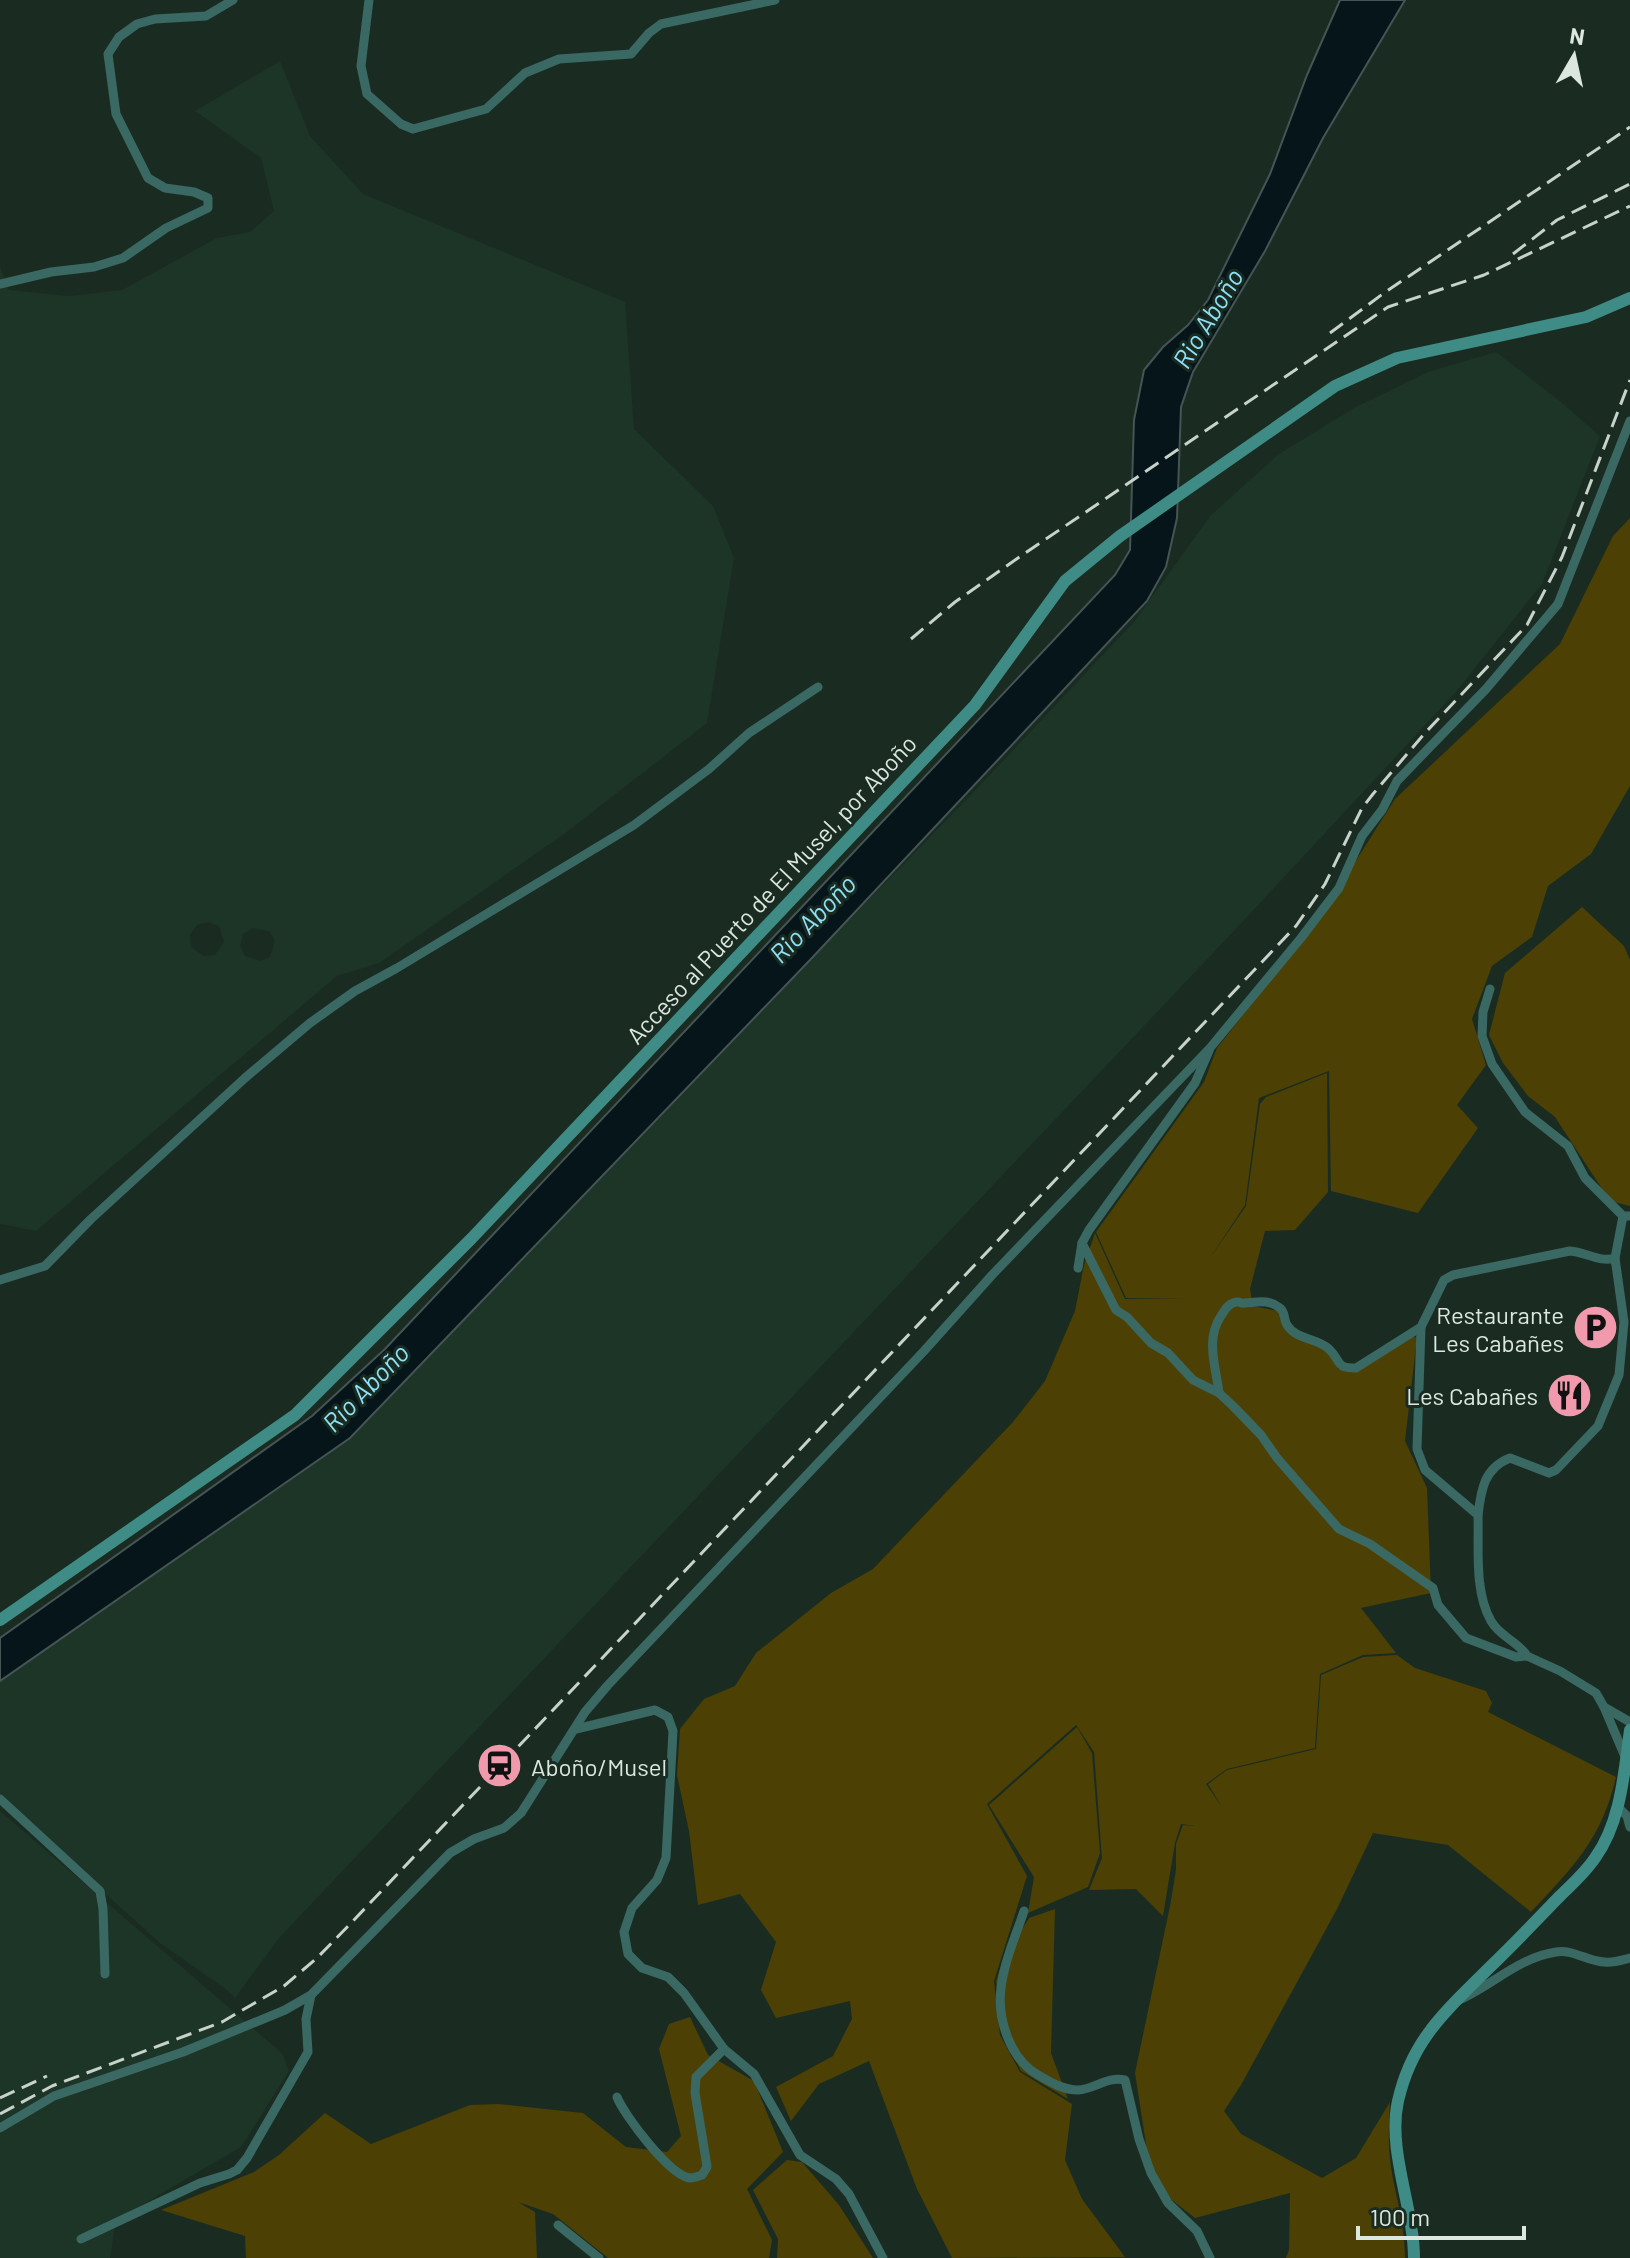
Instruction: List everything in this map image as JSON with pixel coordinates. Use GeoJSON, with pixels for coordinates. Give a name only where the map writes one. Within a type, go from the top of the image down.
{"type":"FeatureCollection","features":[{"type":"Feature","properties":{"kind":"street"},"geometry":{"type":"LineString","coordinates":[[0,284],[51,272],[94,267],[123,258],[166,228],[208,208],[208,198],[194,192],[165,188],[148,178],[116,114],[108,54],[119,37],[137,24],[155,19],[206,16],[233,0]]}},
{"type":"Feature","properties":{"kind":"street"},"geometry":{"type":"LineString","coordinates":[[369,0],[361,66],[367,94],[401,124],[413,129],[486,109],[525,73],[559,59],[631,54],[661,24],[775,0]]}},
{"type":"Feature","properties":{"kind":"street","name":"Acceso al Puerto de El Musel, por Aboño"},"geometry":{"type":"LineString","coordinates":[[0,1620],[295,1415],[472,1238],[975,705],[1065,581],[1120,536],[1335,386],[1397,358],[1586,317],[1630,298]]}},
{"type":"Feature","properties":{"kind":"street"},"geometry":{"type":"LineString","coordinates":[[0,2128],[54,2096],[183,2052],[285,2010],[311,1995],[450,1853],[474,1839],[504,1828],[521,1813],[585,1712],[608,1685],[838,1443],[993,1274],[1210,1048],[1301,938],[1339,888],[1362,836],[1382,810],[1397,781],[1486,689],[1558,604],[1630,421]]}},
{"type":"Feature","properties":{"kind":"street"},"geometry":{"type":"LineString","coordinates":[[0,1280],[45,1266],[91,1219],[310,1023],[355,991],[634,825],[709,769],[749,733],[818,687]]}},
{"type":"Feature","properties":{"kind":"street"},"geometry":{"type":"LineString","coordinates":[[1490,989],[1483,1012],[1482,1036],[1492,1064],[1525,1112],[1568,1146],[1585,1178],[1626,1216],[1615,1258],[1624,1322],[1623,1351],[1619,1375],[1598,1426],[1556,1470],[1542,1473],[1510,1458],[1487,1475],[1481,1486],[1478,1515],[1480,1583],[1486,1607],[1492,1622],[1503,1635],[1521,1646],[1527,1656]]}},
{"type":"Feature","properties":{"kind":"street"},"geometry":{"type":"LineString","coordinates":[[1078,1268],[1082,1243],[1105,1206],[1195,1083],[1205,1066],[1210,1048]]}},
{"type":"Feature","properties":{"kind":"street"},"geometry":{"type":"LineString","coordinates":[[1082,1243],[1116,1310],[1127,1317],[1151,1343],[1168,1353],[1193,1380],[1219,1393],[1261,1435],[1339,1529],[1370,1544],[1433,1588],[1438,1605],[1466,1638],[1516,1657],[1527,1656],[1596,1693],[1626,1759]]}},
{"type":"Feature","properties":{"kind":"street"},"geometry":{"type":"LineString","coordinates":[[1478,1515],[1425,1470],[1417,1449],[1421,1327],[1444,1280],[1453,1275],[1570,1251],[1586,1252],[1606,1261],[1615,1258]]}},
{"type":"Feature","properties":{"kind":"street"},"geometry":{"type":"LineString","coordinates":[[1219,1393],[1213,1360],[1216,1323],[1228,1306],[1236,1301],[1276,1305],[1284,1311],[1287,1325],[1330,1349],[1337,1363],[1344,1368],[1356,1368],[1421,1327]]}},
{"type":"Feature","properties":{"kind":"street"},"geometry":{"type":"LineString","coordinates":[[1604,1707],[1630,1722]]}},
{"type":"Feature","properties":{"kind":"street"},"geometry":{"type":"LineString","coordinates":[[576,1729],[655,1710],[668,1717],[673,1731],[666,1858],[657,1880],[632,1908],[624,1932],[628,1954],[642,1968],[668,1977],[684,1993],[724,2049],[754,2074],[800,2155],[836,2179],[849,2194],[883,2258]]}},
{"type":"Feature","properties":{"kind":"street"},"geometry":{"type":"LineString","coordinates":[[1414,2258],[1413,2226],[1397,2133],[1397,2105],[1405,2073],[1417,2046],[1453,2003],[1596,1857],[1618,1807],[1630,1730]]}},
{"type":"Feature","properties":{"kind":"street"},"geometry":{"type":"LineString","coordinates":[[0,1799],[100,1891],[105,1974]]}},
{"type":"Feature","properties":{"kind":"street"},"geometry":{"type":"LineString","coordinates":[[1618,1807],[1627,1816],[1630,1827]]}},
{"type":"Feature","properties":{"kind":"street"},"geometry":{"type":"LineString","coordinates":[[1024,1911],[1000,1990],[1011,2048],[1025,2067],[1057,2086],[1079,2090],[1115,2077],[1125,2080],[1139,2139],[1151,2173],[1168,2203],[1197,2231],[1210,2258]]}},
{"type":"Feature","properties":{"kind":"street"},"geometry":{"type":"LineString","coordinates":[[1453,2003],[1516,1967],[1547,1954],[1571,1952],[1605,1962],[1630,1958]]}},
{"type":"Feature","properties":{"kind":"street"},"geometry":{"type":"LineString","coordinates":[[81,2239],[200,2183],[237,2170],[308,2052],[306,2019],[311,1995]]}},
{"type":"Feature","properties":{"kind":"street"},"geometry":{"type":"LineString","coordinates":[[617,2097],[623,2111],[669,2164],[692,2179],[702,2175],[707,2167],[695,2093],[696,2077],[724,2049]]}},
{"type":"Feature","properties":{"kind":"street"},"geometry":{"type":"LineString","coordinates":[[558,2225],[599,2258]]}},
{"type":"Feature","properties":{"kind":"shaded area"},"geometry":{"type":"Polygon","coordinates":[[[280,61],[310,136],[363,194],[625,302],[634,429],[713,506],[734,558],[707,723],[564,834],[379,963],[337,976],[36,1231],[0,1224],[0,267],[9,290],[69,296],[122,290],[217,238],[250,232],[274,211],[261,158],[195,111],[280,61]],[[208,922],[197,925],[190,935],[191,947],[204,956],[215,955],[224,942],[219,926],[208,922]],[[253,928],[243,934],[240,946],[245,956],[260,961],[270,957],[275,941],[269,931],[253,928]]]}},
{"type":"Feature","properties":{"kind":"shaded area"},"geometry":{"type":"Polygon","coordinates":[[[1496,352],[1600,436],[1542,584],[1455,693],[1233,932],[279,1938],[235,1998],[160,1943],[0,1799],[0,1681],[350,1438],[673,1100],[968,798],[1134,622],[1211,515],[1279,454],[1354,408],[1428,372],[1496,352]]]}},
{"type":"Feature","properties":{"kind":"shaded area"},"geometry":{"type":"Polygon","coordinates":[[[1630,518],[1630,786],[1591,854],[1548,886],[1532,937],[1492,966],[1472,1019],[1486,1065],[1457,1105],[1478,1128],[1418,1213],[1331,1191],[1329,1071],[1259,1098],[1245,1205],[1210,1258],[1246,1206],[1260,1104],[1266,1097],[1327,1073],[1328,1192],[1295,1230],[1265,1231],[1250,1289],[1253,1306],[1278,1311],[1293,1335],[1329,1351],[1338,1369],[1358,1369],[1412,1336],[1417,1338],[1405,1441],[1427,1488],[1431,1593],[1361,1608],[1396,1653],[1363,1655],[1320,1674],[1315,1748],[1227,1769],[1206,1784],[1222,1807],[1208,1784],[1227,1770],[1316,1749],[1321,1675],[1363,1657],[1397,1655],[1415,1668],[1486,1691],[1492,1703],[1488,1712],[1616,1777],[1603,1818],[1573,1866],[1531,1912],[1448,1845],[1373,1833],[1337,1909],[1224,2111],[1241,2134],[1322,2178],[1356,2158],[1390,2102],[1390,2160],[1405,2258],[1286,2258],[1289,2250],[1290,2193],[1195,2218],[1168,2197],[1148,2157],[1135,2073],[1170,1906],[1176,1870],[1176,1844],[1183,1825],[1195,1826],[1181,1824],[1175,1843],[1163,1916],[1136,1889],[1089,1890],[1102,1858],[1094,1752],[1076,1725],[987,1804],[1027,1876],[994,1981],[1000,2035],[1020,2072],[1072,2104],[1065,2160],[1082,2199],[1125,2257],[952,2258],[917,2189],[869,2061],[819,2084],[791,2121],[776,2087],[833,2056],[852,2019],[850,2001],[776,2018],[761,1990],[776,1942],[740,1894],[698,1905],[689,1831],[677,1775],[680,1729],[704,1699],[735,1686],[756,1653],[831,1593],[873,1569],[1013,1422],[1045,1381],[1075,1311],[1084,1265],[1095,1233],[1125,1299],[1185,1299],[1126,1298],[1096,1232],[1204,1082],[1217,1048],[1317,922],[1395,799],[1560,644],[1613,536],[1630,518]]]}},
{"type":"Feature","properties":{"kind":"shaded area"},"geometry":{"type":"Polygon","coordinates":[[[1582,907],[1624,946],[1630,960],[1630,1206],[1610,1201],[1555,1117],[1528,1096],[1503,1063],[1489,1035],[1505,973],[1582,907]]]}},
{"type":"Feature","properties":{"kind":"shaded area"},"geometry":{"type":"Polygon","coordinates":[[[1077,1727],[1092,1753],[1100,1853],[1088,1887],[1028,1913],[1034,1877],[989,1805],[1077,1727]]]}},
{"type":"Feature","properties":{"kind":"shaded area"},"geometry":{"type":"Polygon","coordinates":[[[0,1811],[282,2053],[289,2071],[241,2147],[116,2220],[110,2258],[0,2258],[0,1811]]]}},
{"type":"Feature","properties":{"kind":"shaded area"},"geometry":{"type":"Polygon","coordinates":[[[1055,1909],[1051,2053],[1068,2099],[1021,2071],[1002,2035],[996,1981],[1003,1959],[1029,1918],[1055,1909]]]}},
{"type":"Feature","properties":{"kind":"shaded area"},"geometry":{"type":"Polygon","coordinates":[[[690,2017],[708,2055],[754,2081],[783,2152],[747,2189],[772,2240],[769,2258],[608,2258],[553,2214],[518,2202],[535,2212],[537,2258],[246,2258],[245,2236],[161,2210],[254,2172],[279,2155],[325,2113],[371,2144],[470,2105],[498,2104],[583,2113],[626,2147],[667,2152],[681,2136],[659,2049],[669,2024],[690,2017]]]}},
{"type":"Feature","properties":{"kind":"shaded area"},"geometry":{"type":"Polygon","coordinates":[[[787,2160],[802,2162],[839,2205],[873,2258],[777,2258],[778,2239],[753,2190],[787,2160]]]}},
{"type":"Feature","properties":{"kind":"water","name":"Rio Aboño"},"geometry":{"type":"Polygon","coordinates":[[[1340,0],[1405,0],[1323,138],[1265,251],[1193,372],[1181,407],[1177,518],[1166,567],[1147,601],[810,960],[350,1438],[0,1681],[0,1638],[312,1416],[385,1349],[1115,575],[1130,550],[1134,420],[1144,370],[1208,300],[1270,174],[1307,75],[1340,0]]]}},
{"type":"Feature","properties":{"kind":"railway"},"geometry":{"type":"LineString","coordinates":[[1330,333],[1384,293],[1630,127]]}},
{"type":"Feature","properties":{"kind":"railway"},"geometry":{"type":"LineString","coordinates":[[1513,254],[1557,220],[1630,184]]}},
{"type":"Feature","properties":{"kind":"railway"},"geometry":{"type":"LineString","coordinates":[[911,639],[955,602],[1018,558],[1388,307],[1484,275],[1630,206]]}},
{"type":"Feature","properties":{"kind":"railway"},"geometry":{"type":"LineString","coordinates":[[0,2114],[52,2086],[222,2022],[284,1986],[317,1958],[1296,926],[1325,884],[1362,808],[1425,733],[1527,625],[1562,557],[1630,380]]}},
{"type":"Feature","properties":{"kind":"railway"},"geometry":{"type":"LineString","coordinates":[[0,2098],[47,2076]]}},
{"type":"Feature","properties":{"kind":"place","name":"Restaurante Les Cabañes"},"geometry":{"type":"Point","coordinates":[1595,1328]}},
{"type":"Feature","properties":{"kind":"place","name":"Les Cabañes"},"geometry":{"type":"Point","coordinates":[1569,1395]}},
{"type":"Feature","properties":{"kind":"place","name":"Aboño/Musel"},"geometry":{"type":"Point","coordinates":[500,1766]}}]}
